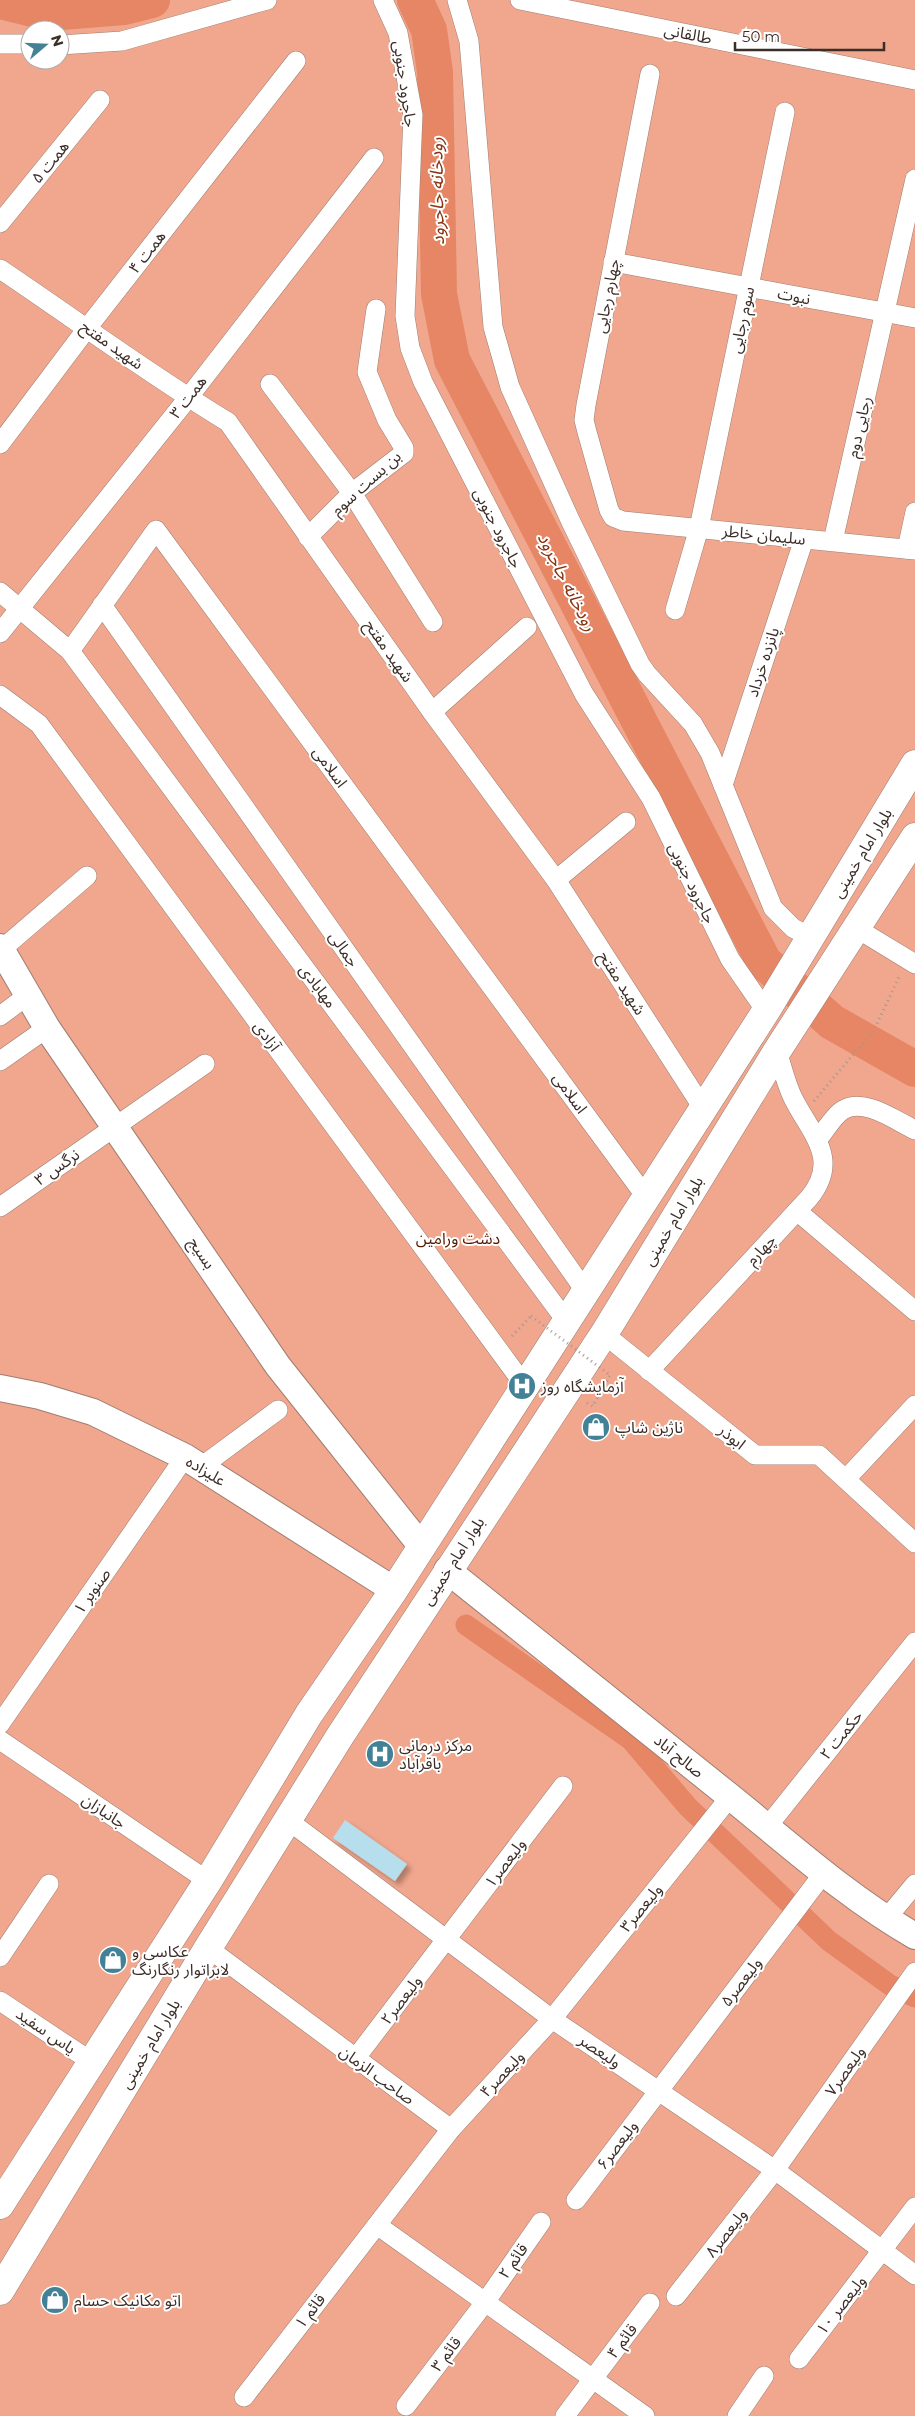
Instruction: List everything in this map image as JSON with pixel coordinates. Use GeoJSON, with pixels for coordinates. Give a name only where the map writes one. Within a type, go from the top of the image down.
{"type":"FeatureCollection","features":[{"type":"Feature","properties":{"kind":"main road","name":"بلوار امام خمینی"},"geometry":{"type":"LineString","coordinates":[[0,2205],[208,1881],[309,1714],[422,1548],[761,1019],[812,938],[915,764]]}},
{"type":"Feature","properties":{"kind":"main road","name":"بلوار امام خمینی"},"geometry":{"type":"LineString","coordinates":[[4,2276],[289,1821],[340,1736],[447,1570],[604,1334],[777,1051],[915,837]]}},
{"type":"Feature","properties":{"kind":"street"},"geometry":{"type":"LineString","coordinates":[[70,44],[122,41],[267,0]]}},
{"type":"Feature","properties":{"kind":"street","name":"جاجرود جنوبی"},"geometry":{"type":"LineString","coordinates":[[383,0],[398,33],[413,115],[405,316],[410,348],[423,382],[584,694],[651,798],[761,1019]]}},
{"type":"Feature","properties":{"kind":"street"},"geometry":{"type":"LineString","coordinates":[[457,0],[468,41],[493,327],[510,387],[640,664],[693,724],[710,752],[773,908],[793,928],[812,938]]}},
{"type":"Feature","properties":{"kind":"street","name":"طالقانی"},"geometry":{"type":"LineString","coordinates":[[520,0],[915,80]]}},
{"type":"Feature","properties":{"kind":"street"},"geometry":{"type":"LineString","coordinates":[[0,44],[20,44]]}},
{"type":"Feature","properties":{"kind":"street","name":"همت ۴"},"geometry":{"type":"LineString","coordinates":[[0,444],[88,327],[296,61]]}},
{"type":"Feature","properties":{"kind":"street","name":"چهارم رجایی"},"geometry":{"type":"LineString","coordinates":[[613,517],[609,510],[584,420],[650,74]]}},
{"type":"Feature","properties":{"kind":"street","name":"همت ۵"},"geometry":{"type":"LineString","coordinates":[[0,223],[100,100]]}},
{"type":"Feature","properties":{"kind":"street","name":"سوم رجایی"},"geometry":{"type":"LineString","coordinates":[[675,610],[699,528],[785,112]]}},
{"type":"Feature","properties":{"kind":"street","name":"همت ۳"},"geometry":{"type":"LineString","coordinates":[[0,633],[188,398],[374,158]]}},
{"type":"Feature","properties":{"kind":"street","name":"رجایی دوم"},"geometry":{"type":"LineString","coordinates":[[833,541],[915,179]]}},
{"type":"Feature","properties":{"kind":"street","name":"نبوت"},"geometry":{"type":"LineString","coordinates":[[613,262],[915,318]]}},
{"type":"Feature","properties":{"kind":"street","name":"شهید مفتح"},"geometry":{"type":"LineString","coordinates":[[0,269],[88,327],[188,398],[228,422],[432,712],[556,880],[703,1108]]}},
{"type":"Feature","properties":{"kind":"street","name":"بن بست سوم"},"geometry":{"type":"LineString","coordinates":[[308,537],[352,493],[404,453],[404,448],[387,420],[367,372],[376,309]]}},
{"type":"Feature","properties":{"kind":"street"},"geometry":{"type":"LineString","coordinates":[[270,384],[352,493],[433,622]]}},
{"type":"Feature","properties":{"kind":"street"},"geometry":{"type":"LineString","coordinates":[[911,549],[915,512]]}},
{"type":"Feature","properties":{"kind":"street","name":"سلیمان خاطر"},"geometry":{"type":"LineString","coordinates":[[613,517],[623,521],[911,549]]}},
{"type":"Feature","properties":{"kind":"street","name":"اسلامی"},"geometry":{"type":"LineString","coordinates":[[70,651],[156,530],[646,1197]]}},
{"type":"Feature","properties":{"kind":"street","name":"پانزده خرداد"},"geometry":{"type":"LineString","coordinates":[[723,785],[804,539]]}},
{"type":"Feature","properties":{"kind":"street"},"geometry":{"type":"LineString","coordinates":[[0,592],[70,651]]}},
{"type":"Feature","properties":{"kind":"street","name":"جمالی"},"geometry":{"type":"LineString","coordinates":[[102,606],[586,1292]]}},
{"type":"Feature","properties":{"kind":"street"},"geometry":{"type":"LineString","coordinates":[[432,712],[527,627]]}},
{"type":"Feature","properties":{"kind":"street","name":"مهابادی"},"geometry":{"type":"LineString","coordinates":[[70,651],[566,1322]]}},
{"type":"Feature","properties":{"kind":"street","name":"آزادی"},"geometry":{"type":"LineString","coordinates":[[0,695],[39,724],[525,1386]]}},
{"type":"Feature","properties":{"kind":"street"},"geometry":{"type":"LineString","coordinates":[[556,880],[626,822]]}},
{"type":"Feature","properties":{"kind":"street"},"geometry":{"type":"LineString","coordinates":[[1,948],[87,876]]}},
{"type":"Feature","properties":{"kind":"street"},"geometry":{"type":"LineString","coordinates":[[856,928],[911,961]]}},
{"type":"Feature","properties":{"kind":"street","name":"بسیج"},"geometry":{"type":"LineString","coordinates":[[1,948],[47,1028],[278,1366],[422,1548]]}},
{"type":"Feature","properties":{"kind":"street"},"geometry":{"type":"LineString","coordinates":[[0,1016],[28,995]]}},
{"type":"Feature","properties":{"kind":"street"},"geometry":{"type":"LineString","coordinates":[[0,1061],[47,1028]]}},
{"type":"Feature","properties":{"kind":"street","name":"چهارم"},"geometry":{"type":"LineString","coordinates":[[649,1371],[797,1211],[820,1182],[824,1164],[818,1139],[792,1095],[777,1051]]}},
{"type":"Feature","properties":{"kind":"street","name":"نرگس ۳"},"geometry":{"type":"LineString","coordinates":[[0,1207],[205,1064]]}},
{"type":"Feature","properties":{"kind":"street"},"geometry":{"type":"LineString","coordinates":[[818,1139],[842,1110],[854,1106],[866,1107],[915,1130]]}},
{"type":"Feature","properties":{"kind":"street"},"geometry":{"type":"LineString","coordinates":[[797,1211],[915,1311]]}},
{"type":"Feature","properties":{"kind":"street","name":"ابوذر"},"geometry":{"type":"LineString","coordinates":[[604,1334],[755,1455],[819,1455],[915,1543]]}},
{"type":"Feature","properties":{"kind":"street","name":"علیزاده"},"geometry":{"type":"LineString","coordinates":[[0,1388],[40,1396],[93,1412],[193,1462],[394,1590]]}},
{"type":"Feature","properties":{"kind":"street"},"geometry":{"type":"LineString","coordinates":[[846,1479],[915,1405]]}},
{"type":"Feature","properties":{"kind":"street","name":"صنوبر ۱"},"geometry":{"type":"LineString","coordinates":[[0,1724],[193,1462],[278,1410]]}},
{"type":"Feature","properties":{"kind":"street","name":"صالح آباد"},"geometry":{"type":"LineString","coordinates":[[447,1570],[768,1827],[823,1874],[886,1919],[915,1936]]}},
{"type":"Feature","properties":{"kind":"street","name":"حکمت ۲"},"geometry":{"type":"LineString","coordinates":[[768,1827],[915,1642]]}},
{"type":"Feature","properties":{"kind":"street","name":"جانبازان"},"geometry":{"type":"LineString","coordinates":[[0,1740],[208,1881]]}},
{"type":"Feature","properties":{"kind":"street","name":"ولیعصر۱"},"geometry":{"type":"LineString","coordinates":[[446,1940],[563,1786]]}},
{"type":"Feature","properties":{"kind":"street","name":"ولیعصر۳"},"geometry":{"type":"LineString","coordinates":[[552,2020],[730,1797]]}},
{"type":"Feature","properties":{"kind":"street","name":"ولیعصر"},"geometry":{"type":"LineString","coordinates":[[289,1821],[552,2020],[776,2170],[915,2275]]}},
{"type":"Feature","properties":{"kind":"street","name":"ولیعصر۵"},"geometry":{"type":"LineString","coordinates":[[658,2090],[823,1874]]}},
{"type":"Feature","properties":{"kind":"street"},"geometry":{"type":"LineString","coordinates":[[0,1957],[49,1884]]}},
{"type":"Feature","properties":{"kind":"street"},"geometry":{"type":"LineString","coordinates":[[886,1919],[915,1884]]}},
{"type":"Feature","properties":{"kind":"street","name":"ولیعصر۲"},"geometry":{"type":"LineString","coordinates":[[355,2060],[446,1940]]}},
{"type":"Feature","properties":{"kind":"street","name":"صاحب الزمان"},"geometry":{"type":"LineString","coordinates":[[208,1948],[355,2060],[451,2129]]}},
{"type":"Feature","properties":{"kind":"street","name":"ولیعصر۷"},"geometry":{"type":"LineString","coordinates":[[776,2170],[912,1977]]}},
{"type":"Feature","properties":{"kind":"street","name":"یاس سفید"},"geometry":{"type":"LineString","coordinates":[[0,2001],[92,2062]]}},
{"type":"Feature","properties":{"kind":"street","name":"ولیعصر۴"},"geometry":{"type":"LineString","coordinates":[[451,2129],[552,2020]]}},
{"type":"Feature","properties":{"kind":"street","name":"ولیعصر۶"},"geometry":{"type":"LineString","coordinates":[[576,2200],[658,2090]]}},
{"type":"Feature","properties":{"kind":"street"},"geometry":{"type":"LineString","coordinates":[[451,2129],[377,2225],[646,2416]]}},
{"type":"Feature","properties":{"kind":"street","name":"ولیعصر۸"},"geometry":{"type":"LineString","coordinates":[[676,2296],[776,2170]]}},
{"type":"Feature","properties":{"kind":"street","name":"ولیعصر ۱۰"},"geometry":{"type":"LineString","coordinates":[[799,2359],[883,2252],[915,2207]]}},
{"type":"Feature","properties":{"kind":"street","name":"قائم ۲"},"geometry":{"type":"LineString","coordinates":[[486,2301],[541,2222]]}},
{"type":"Feature","properties":{"kind":"street","name":"قائم ۱"},"geometry":{"type":"LineString","coordinates":[[244,2398],[377,2225]]}},
{"type":"Feature","properties":{"kind":"street","name":"قائم ۳"},"geometry":{"type":"LineString","coordinates":[[406,2406],[486,2301]]}},
{"type":"Feature","properties":{"kind":"street","name":"قائم ۴"},"geometry":{"type":"LineString","coordinates":[[565,2416],[650,2304]]}},
{"type":"Feature","properties":{"kind":"street"},"geometry":{"type":"LineString","coordinates":[[737,2416],[764,2376]]}},
{"type":"Feature","properties":{"kind":"path"},"geometry":{"type":"LineString","coordinates":[[802,1114],[874,1030],[911,961]]}},
{"type":"Feature","properties":{"kind":"path"},"geometry":{"type":"LineString","coordinates":[[510,1338],[531,1316],[610,1375],[593,1406]]}},
{"type":"Feature","properties":{"kind":"green space","name":"دشت ورامین"},"geometry":{"type":"Polygon","coordinates":[[[0,0],[915,0],[915,2416],[0,2416],[0,0]]]}},
{"type":"Feature","properties":{"kind":"building"},"geometry":{"type":"Polygon","coordinates":[[[345,1820],[407,1864],[395,1881],[333,1838],[345,1820]]]}},
{"type":"Feature","properties":{"kind":"waterway","name":"رودخانه جاجرود"},"geometry":{"type":"LineString","coordinates":[[0,1],[49,13],[124,7],[152,0]]}},
{"type":"Feature","properties":{"kind":"waterway","name":"رودخانه جاجرود"},"geometry":{"type":"LineString","coordinates":[[415,0],[429,30],[435,72],[439,294],[452,360],[764,962],[832,1022],[915,1069]]}},
{"type":"Feature","properties":{"kind":"waterway"},"geometry":{"type":"LineString","coordinates":[[466,1625],[631,1740],[688,1807],[829,1941],[890,1985],[915,1997]]}},
{"type":"Feature","properties":{"kind":"place","name":"آزمایشگاه روز"},"geometry":{"type":"Point","coordinates":[522,1386]}},
{"type":"Feature","properties":{"kind":"place","name":"ناژین شاپ"},"geometry":{"type":"Point","coordinates":[596,1427]}},
{"type":"Feature","properties":{"kind":"place","name":"مرکز درمانی باقرآباد"},"geometry":{"type":"Point","coordinates":[380,1754]}},
{"type":"Feature","properties":{"kind":"place","name":"عکاسی و لابراتوار رنگارنگ"},"geometry":{"type":"Point","coordinates":[113,1960]}},
{"type":"Feature","properties":{"kind":"place","name":"اتو مکانیک حسام"},"geometry":{"type":"Point","coordinates":[55,2300]}}]}
